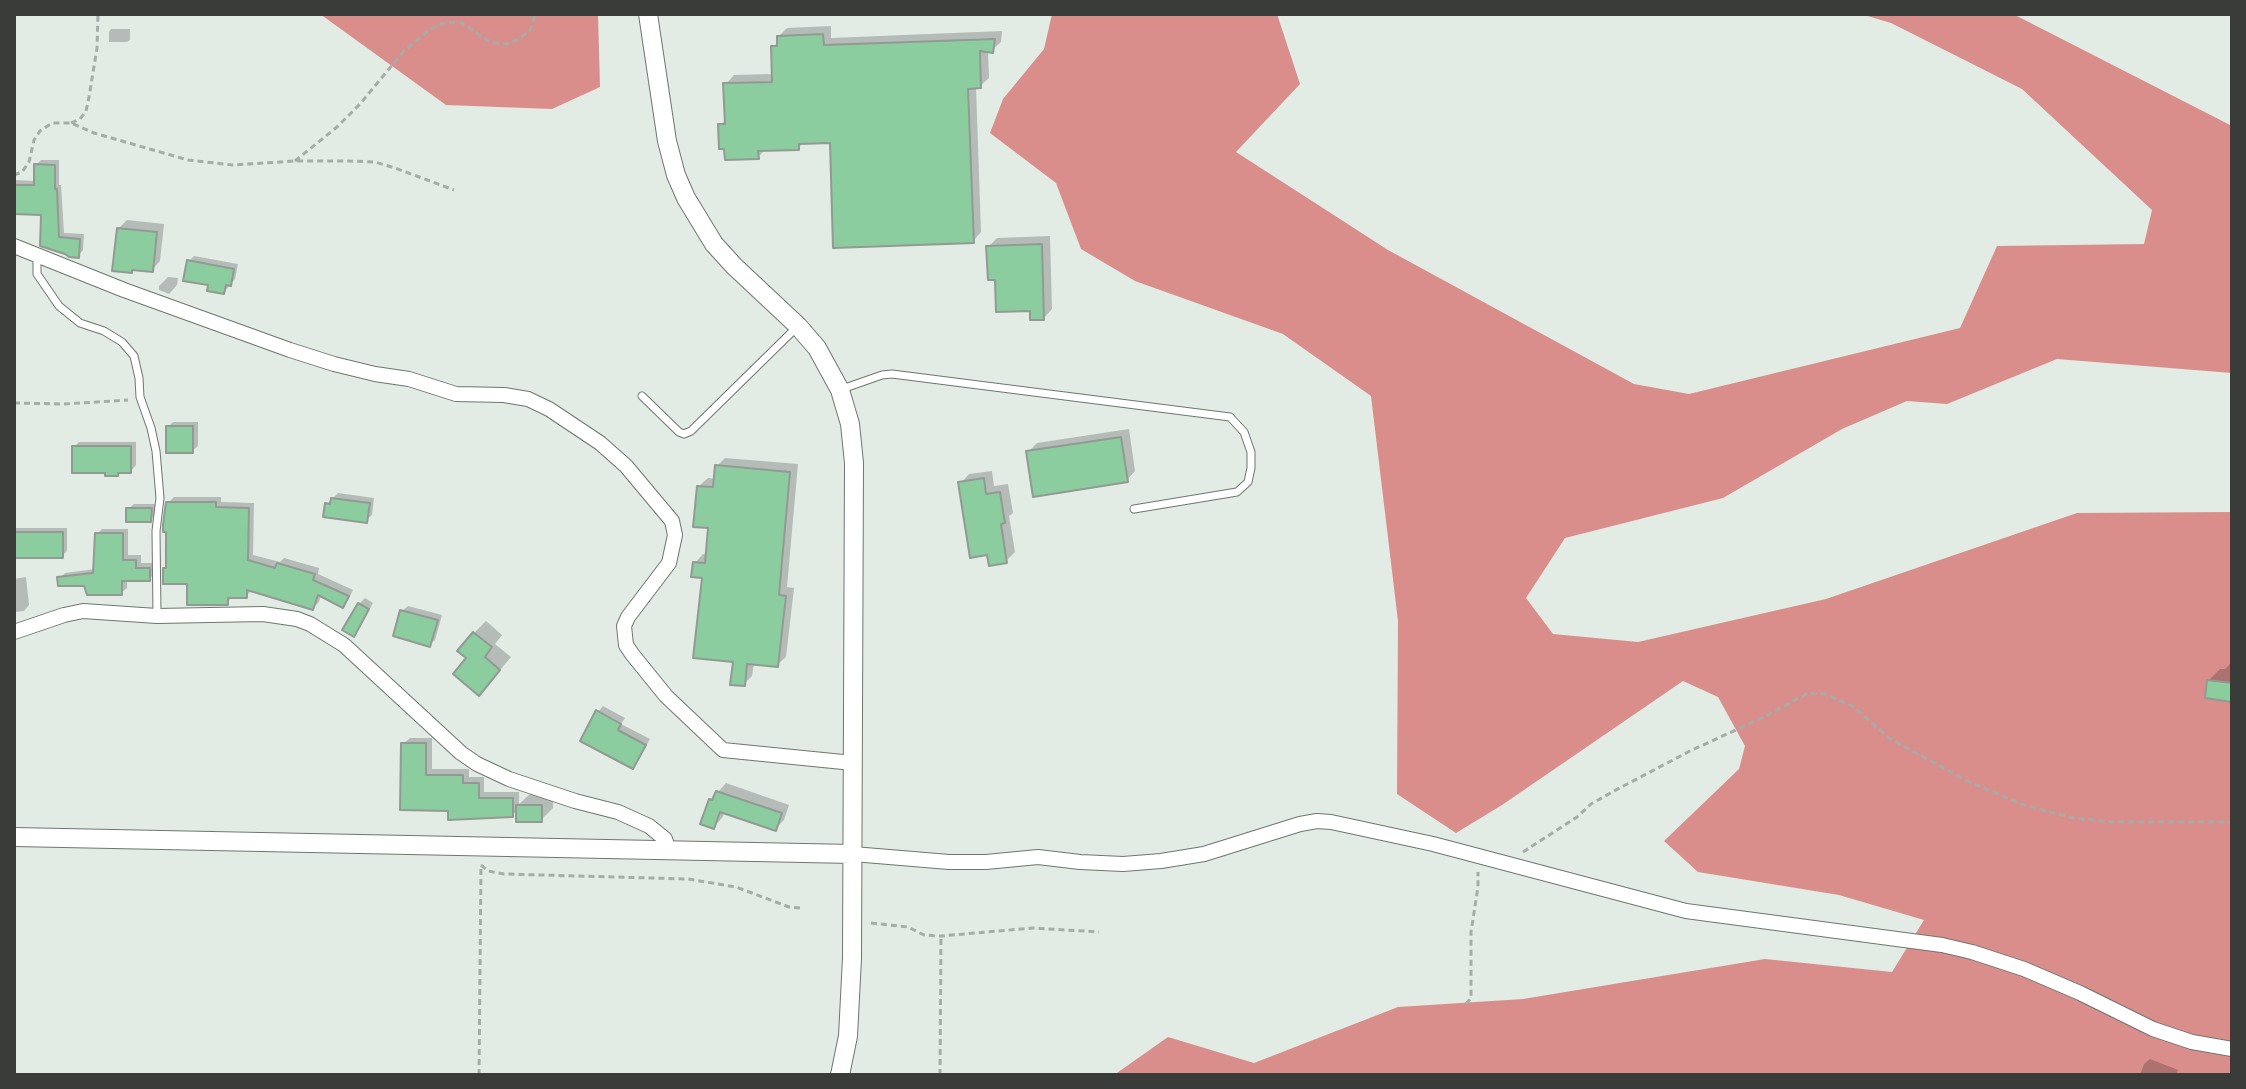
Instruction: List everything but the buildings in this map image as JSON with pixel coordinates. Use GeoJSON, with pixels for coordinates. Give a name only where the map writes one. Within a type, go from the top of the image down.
{"type":"FeatureCollection","features":[{"type":"Feature","properties":{"kind":"street"},"geometry":{"type":"LineString","coordinates":[[648,14],[667,141],[686,198],[714,244],[817,348],[840,390],[850,424],[854,463],[853,854],[850,1013],[840,1075]]}},
{"type":"Feature","properties":{"kind":"street"},"geometry":{"type":"LineString","coordinates":[[14,246],[124,290],[334,364],[409,379],[456,394],[528,399],[549,409],[600,443],[626,466],[672,521],[675,535],[669,563],[624,626],[624,636],[632,654],[666,696],[723,750],[853,763]]}},
{"type":"Feature","properties":{"kind":"street"},"geometry":{"type":"LineString","coordinates":[[14,632],[83,611],[157,616],[281,615],[310,624],[344,645],[461,753],[477,764],[519,783],[618,812],[649,826],[665,839],[669,851]]}},
{"type":"Feature","properties":{"kind":"street"},"geometry":{"type":"LineString","coordinates":[[14,837],[853,854],[949,862],[1038,857],[1094,863],[1161,861],[1204,854],[1300,824],[1331,822],[1507,863],[1686,911],[1942,945],[1972,952],[2024,969],[2153,1029],[2192,1042],[2232,1049]]}},
{"type":"Feature","properties":{"kind":"lane"},"geometry":{"type":"LineString","coordinates":[[37,255],[37,274],[59,306],[80,323],[104,331],[122,342],[134,356],[140,397],[156,451],[160,498],[156,531],[157,616]]}},
{"type":"Feature","properties":{"kind":"lane"},"geometry":{"type":"LineString","coordinates":[[642,396],[679,432],[684,434],[691,431],[798,326]]}},
{"type":"Feature","properties":{"kind":"lane"},"geometry":{"type":"LineString","coordinates":[[840,390],[892,374],[1230,417],[1244,432],[1251,452],[1251,468],[1248,482],[1237,492],[1134,509]]}},
{"type":"Feature","properties":{"kind":"path"},"geometry":{"type":"LineString","coordinates":[[71,123],[80,119],[86,111],[97,48],[98,14]]}},
{"type":"Feature","properties":{"kind":"path"},"geometry":{"type":"LineString","coordinates":[[295,161],[337,127],[403,52],[430,29],[446,22],[462,23],[490,42],[506,44],[530,31],[535,14]]}},
{"type":"Feature","properties":{"kind":"path"},"geometry":{"type":"LineString","coordinates":[[14,175],[22,172],[29,162],[34,140],[40,131],[52,123],[71,123],[94,133],[188,160],[233,165],[295,161],[375,162],[454,190]]}},
{"type":"Feature","properties":{"kind":"path"},"geometry":{"type":"LineString","coordinates":[[14,403],[64,404],[140,397]]}},
{"type":"Feature","properties":{"kind":"path"},"geometry":{"type":"LineString","coordinates":[[1507,863],[1614,791],[1808,693],[1825,694],[1854,707],[1889,738],[1967,781],[2024,805],[2073,818],[2113,822],[2232,822]]}},
{"type":"Feature","properties":{"kind":"path"},"geometry":{"type":"LineString","coordinates":[[479,1075],[481,845]]}},
{"type":"Feature","properties":{"kind":"path"},"geometry":{"type":"LineString","coordinates":[[1466,1004],[1471,998],[1471,932],[1478,887],[1478,856]]}},
{"type":"Feature","properties":{"kind":"path"},"geometry":{"type":"LineString","coordinates":[[481,865],[488,871],[504,874],[688,879],[736,887],[789,907],[800,908]]}},
{"type":"Feature","properties":{"kind":"path"},"geometry":{"type":"LineString","coordinates":[[851,920],[908,927],[924,935],[941,936],[1033,928],[1099,932]]}},
{"type":"Feature","properties":{"kind":"path"},"geometry":{"type":"LineString","coordinates":[[940,1075],[941,936]]}},
{"type":"Feature","properties":{"kind":"shaded area"},"geometry":{"type":"Polygon","coordinates":[[[320,14],[598,14],[600,87],[552,109],[446,105],[320,14]]]}},
{"type":"Feature","properties":{"kind":"shaded area"},"geometry":{"type":"Polygon","coordinates":[[[1052,14],[1277,14],[1300,84],[1236,152],[1388,250],[1634,384],[1689,394],[1960,328],[1997,246],[2144,244],[2152,210],[2022,89],[1891,23],[1861,14],[2013,14],[2232,126],[2232,373],[2057,359],[1947,404],[1907,401],[1842,429],[1723,498],[1565,538],[1526,598],[1553,634],[1638,642],[1826,599],[2077,513],[2232,512],[2232,1075],[1114,1075],[1168,1037],[1254,1063],[1398,1007],[1523,999],[1765,959],[1892,972],[1924,920],[1839,895],[1698,872],[1664,841],[1739,769],[1745,746],[1718,697],[1683,681],[1456,833],[1397,794],[1398,621],[1371,396],[1283,334],[1135,281],[1081,249],[1056,183],[990,133],[1003,99],[1044,49],[1052,14]]]}}]}
